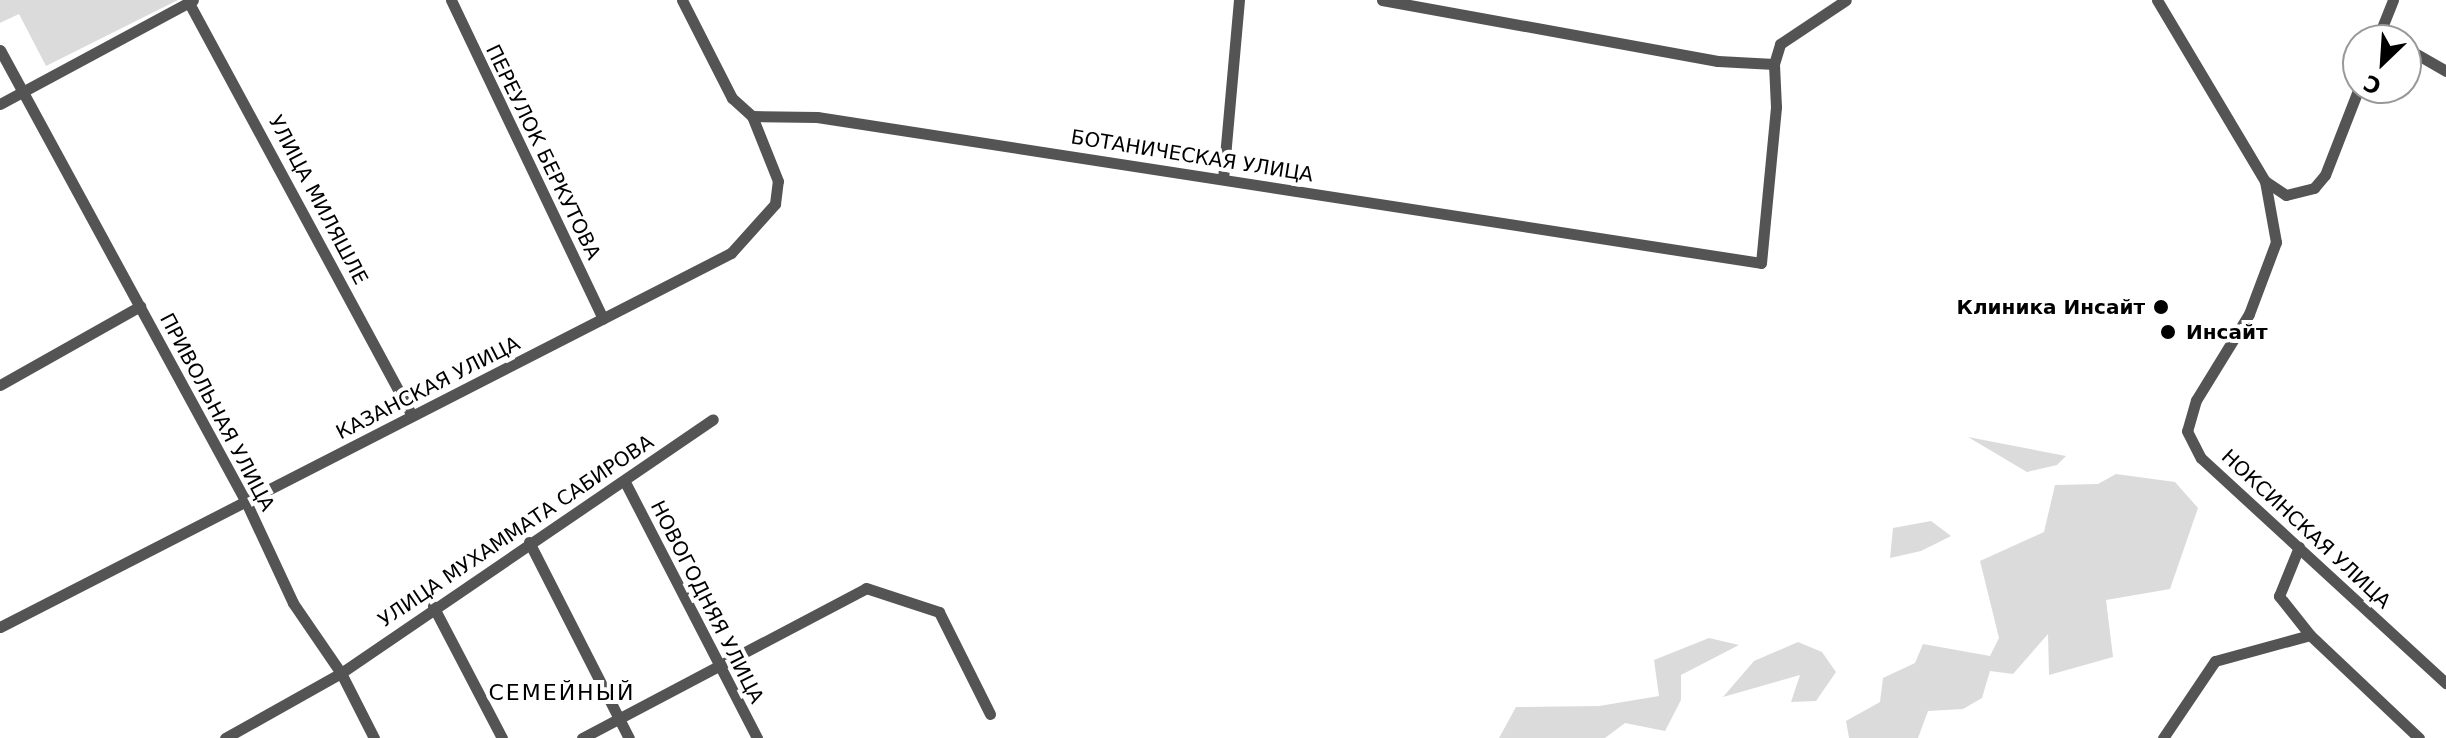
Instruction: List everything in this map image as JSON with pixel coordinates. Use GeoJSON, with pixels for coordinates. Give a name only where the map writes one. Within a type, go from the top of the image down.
{"type":"FeatureCollection","features":[{"type":"Feature","properties":{"kind":"street","name":"ПЕРЕУЛОК БЕРКУТОВА"},"geometry":{"type":"LineString","coordinates":[[451,0],[603,319]]}},
{"type":"Feature","properties":{"kind":"street"},"geometry":{"type":"LineString","coordinates":[[682,0],[732,98],[752,116]]}},
{"type":"Feature","properties":{"kind":"street"},"geometry":{"type":"LineString","coordinates":[[1223,179],[1239,0]]}},
{"type":"Feature","properties":{"kind":"street"},"geometry":{"type":"LineString","coordinates":[[1382,0],[1718,61],[1774,64],[1780,44],[1846,0]]}},
{"type":"Feature","properties":{"kind":"street","name":"НОКСИНСКАЯ УЛИЦА"},"geometry":{"type":"LineString","coordinates":[[2157,0],[2265,181],[2276,242],[2249,314],[2196,400],[2187,431],[2201,458],[2446,683]]}},
{"type":"Feature","properties":{"kind":"street"},"geometry":{"type":"LineString","coordinates":[[2383,24],[2393,0]]}},
{"type":"Feature","properties":{"kind":"street"},"geometry":{"type":"LineString","coordinates":[[0,104],[192,1]]}},
{"type":"Feature","properties":{"kind":"street","name":"УЛИЦА МИЛЯШЛЕ"},"geometry":{"type":"LineString","coordinates":[[192,1],[412,416]]}},
{"type":"Feature","properties":{"kind":"street","name":"ПРИВОЛЬНАЯ УЛИЦА"},"geometry":{"type":"LineString","coordinates":[[0,50],[246,502],[293,603],[341,673],[374,738]]}},
{"type":"Feature","properties":{"kind":"street"},"geometry":{"type":"LineString","coordinates":[[2422,57],[2446,71]]}},
{"type":"Feature","properties":{"kind":"street","name":"БОТАНИЧЕСКАЯ УЛИЦА"},"geometry":{"type":"LineString","coordinates":[[752,116],[817,117],[1761,263],[1776,107],[1774,64]]}},
{"type":"Feature","properties":{"kind":"street"},"geometry":{"type":"LineString","coordinates":[[2265,181],[2286,195],[2314,188],[2325,175],[2353,104]]}},
{"type":"Feature","properties":{"kind":"street","name":"КАЗАНСКАЯ УЛИЦА"},"geometry":{"type":"LineString","coordinates":[[0,627],[147,547],[246,502],[731,253],[758,228],[775,204],[778,181],[752,116]]}},
{"type":"Feature","properties":{"kind":"street"},"geometry":{"type":"LineString","coordinates":[[0,385],[140,306]]}},
{"type":"Feature","properties":{"kind":"street","name":"УЛИЦА МУХАММАТА САБИРОВА"},"geometry":{"type":"LineString","coordinates":[[341,673],[433,606],[625,482],[713,419]]}},
{"type":"Feature","properties":{"kind":"street","name":"НОВОГОДНЯЯ УЛИЦА"},"geometry":{"type":"LineString","coordinates":[[625,482],[757,738]]}},
{"type":"Feature","properties":{"kind":"street"},"geometry":{"type":"LineString","coordinates":[[529,542],[629,738]]}},
{"type":"Feature","properties":{"kind":"street"},"geometry":{"type":"LineString","coordinates":[[2299,547],[2279,596],[2310,635],[2419,738]]}},
{"type":"Feature","properties":{"kind":"street"},"geometry":{"type":"LineString","coordinates":[[582,738],[866,588],[939,612],[990,714]]}},
{"type":"Feature","properties":{"kind":"street"},"geometry":{"type":"LineString","coordinates":[[433,606],[502,738]]}},
{"type":"Feature","properties":{"kind":"street"},"geometry":{"type":"LineString","coordinates":[[2163,738],[2215,661],[2310,635]]}},
{"type":"Feature","properties":{"kind":"street"},"geometry":{"type":"LineString","coordinates":[[225,738],[341,673]]}},
{"type":"Feature","properties":{"kind":"shaded area"},"geometry":{"type":"Polygon","coordinates":[[[0,0],[178,0],[46,66],[19,14],[0,23],[0,0]]]}},
{"type":"Feature","properties":{"kind":"shaded area"},"geometry":{"type":"Polygon","coordinates":[[[1968,437],[2066,456],[2057,465],[2027,472],[1968,437]]]}},
{"type":"Feature","properties":{"kind":"shaded area"},"geometry":{"type":"Polygon","coordinates":[[[2116,474],[2175,482],[2198,508],[2170,589],[2106,600],[2113,657],[2049,675],[2048,634],[2013,674],[1990,671],[1982,698],[1963,709],[1928,711],[1918,738],[1849,738],[1846,721],[1880,702],[1883,678],[1915,663],[1923,644],[1990,656],[1999,638],[1980,561],[2044,532],[2055,485],[2098,484],[2116,474]]]}},
{"type":"Feature","properties":{"kind":"shaded area"},"geometry":{"type":"Polygon","coordinates":[[[1931,521],[1951,536],[1921,551],[1890,558],[1893,528],[1931,521]]]}},
{"type":"Feature","properties":{"kind":"shaded area"},"geometry":{"type":"Polygon","coordinates":[[[1709,638],[1739,645],[1681,675],[1681,700],[1665,731],[1625,723],[1605,738],[1499,738],[1516,707],[1599,706],[1659,696],[1654,660],[1709,638]]]}},
{"type":"Feature","properties":{"kind":"shaded area"},"geometry":{"type":"Polygon","coordinates":[[[1798,642],[1822,652],[1836,672],[1816,701],[1791,702],[1800,675],[1723,697],[1754,661],[1798,642]]]}},
{"type":"Feature","properties":{"kind":"place","name":"Клиника Инсайт"},"geometry":{"type":"Point","coordinates":[2161,307]}},
{"type":"Feature","properties":{"kind":"place","name":"Инсайт"},"geometry":{"type":"Point","coordinates":[2168,332]}},
{"type":"Feature","properties":{"kind":"district","name":"СЕМЕЙНЫЙ"},"geometry":{"type":"Point","coordinates":[562,693]}}]}
